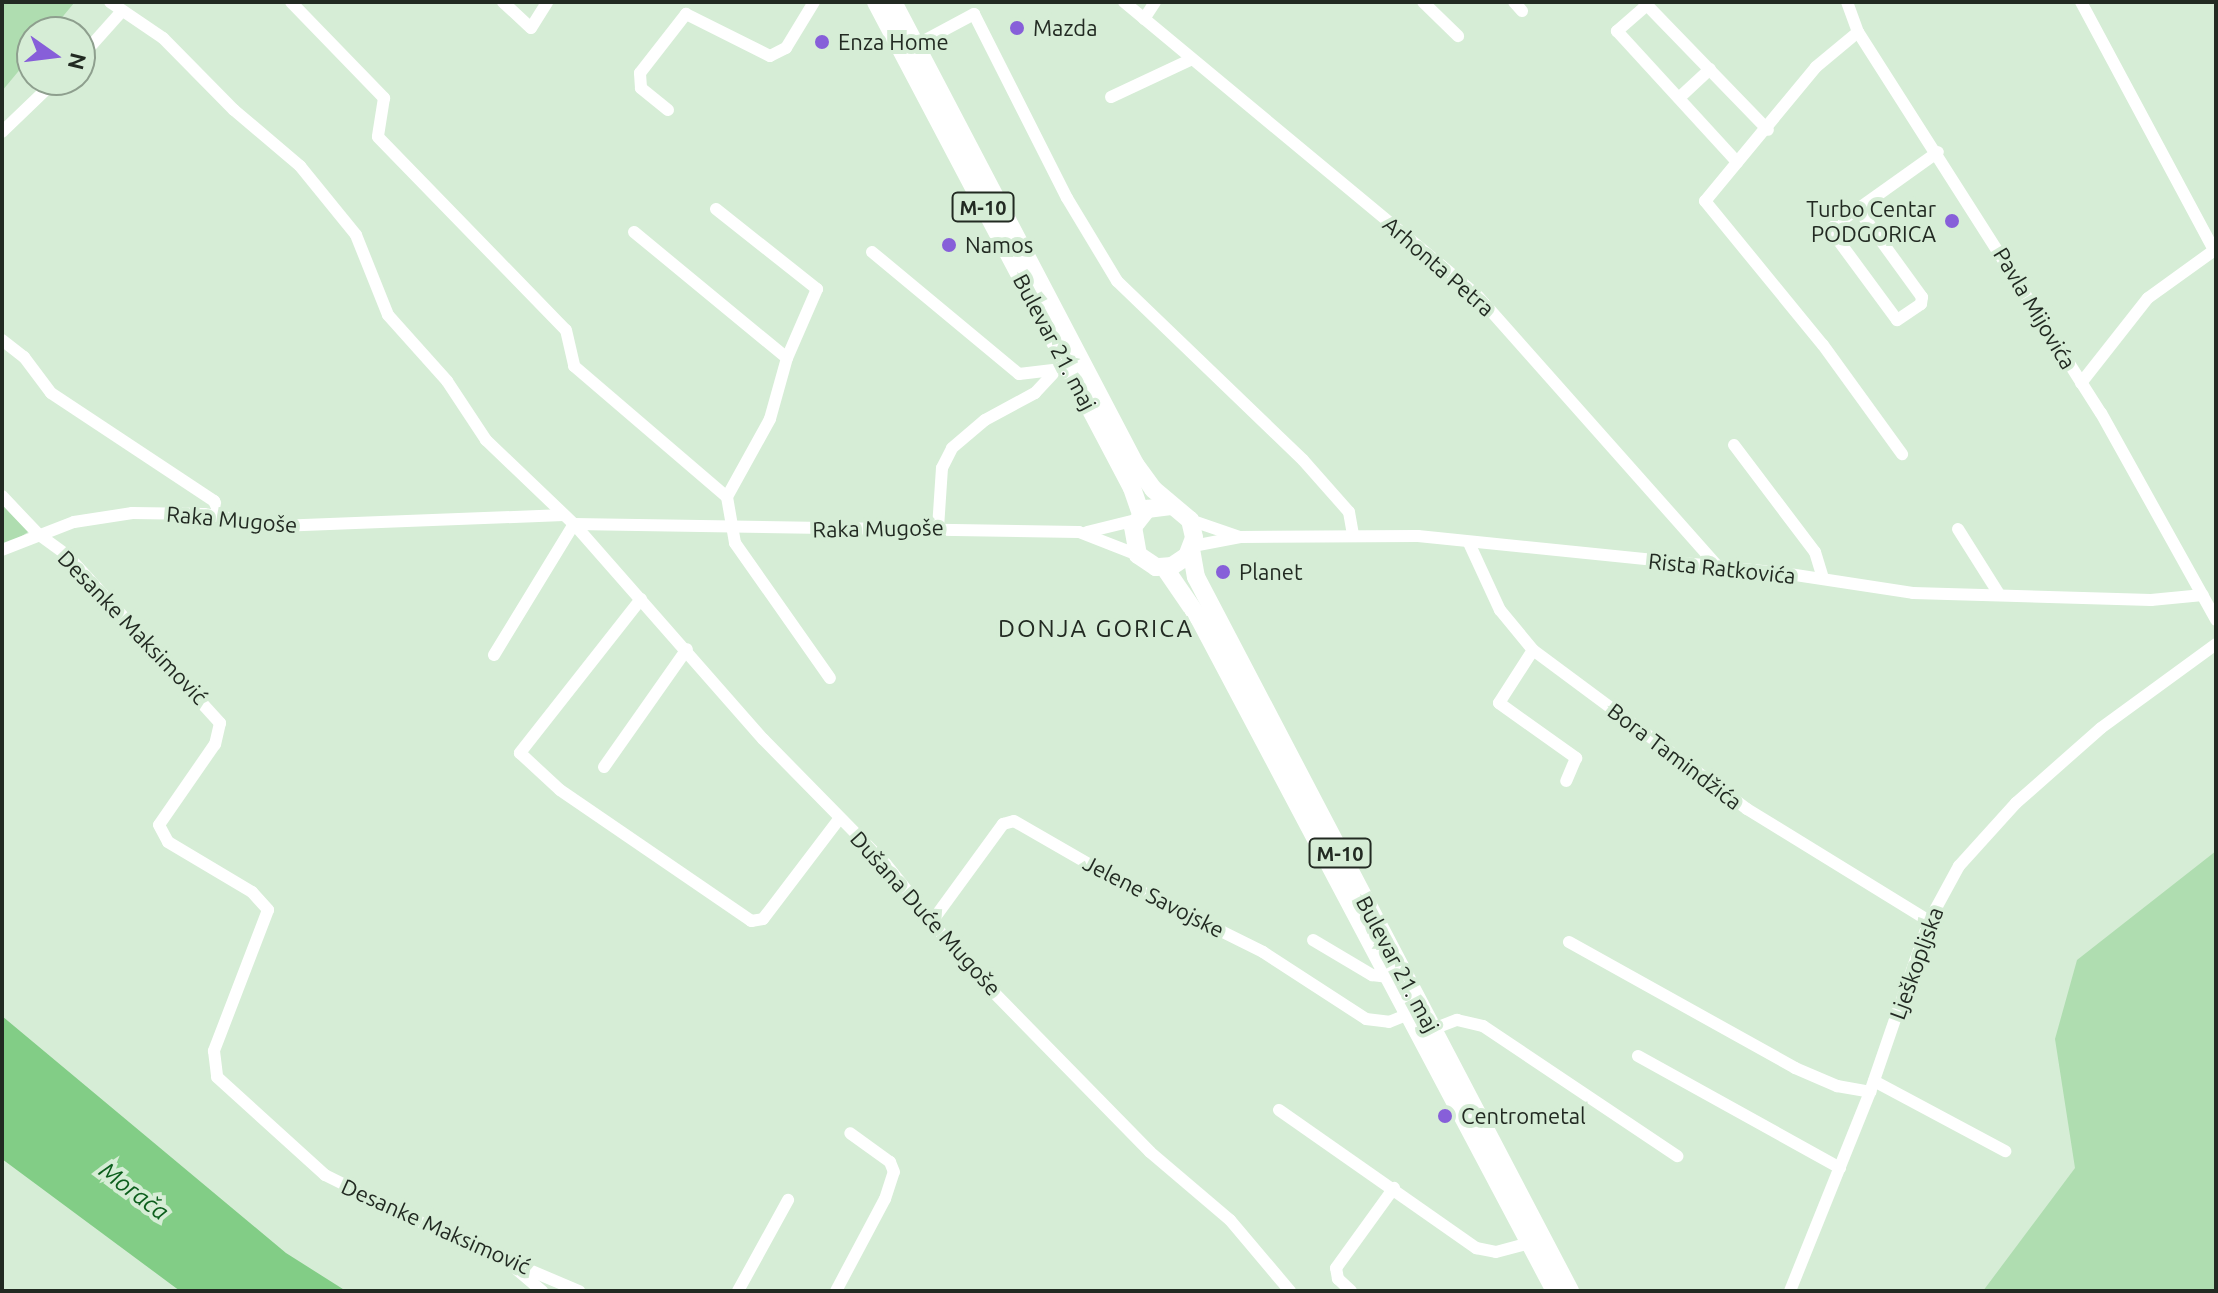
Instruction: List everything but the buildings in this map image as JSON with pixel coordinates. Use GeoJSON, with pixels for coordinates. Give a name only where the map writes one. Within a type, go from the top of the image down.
{"type":"FeatureCollection","features":[{"type":"Feature","properties":{"kind":"main road","name":"Bulevar 21. maj"},"geometry":{"type":"LineString","coordinates":[[876,2],[1061,371],[1138,517],[1132,534],[1138,555]]}},
{"type":"Feature","properties":{"kind":"main road","name":"Bulevar 21. maj"},"geometry":{"type":"LineString","coordinates":[[893,2],[1135,464],[1171,506],[1190,520],[1196,577],[1570,1291]]}},
{"type":"Feature","properties":{"kind":"main road"},"geometry":{"type":"LineString","coordinates":[[1138,517],[1154,506],[1171,506]]}},
{"type":"Feature","properties":{"kind":"main road"},"geometry":{"type":"LineString","coordinates":[[1138,555],[1164,567],[1180,562],[1192,548]]}},
{"type":"Feature","properties":{"kind":"main road","name":"Bulevar 21. maj"},"geometry":{"type":"LineString","coordinates":[[1164,567],[1199,618],[1555,1291]]}},
{"type":"Feature","properties":{"kind":"street","name":"Dušana Duće Mugoše"},"geometry":{"type":"LineString","coordinates":[[110,2],[163,38],[234,110],[300,166],[356,235],[388,315],[404,338],[447,381],[486,440],[569,520],[687,649],[763,739],[933,920],[964,962],[1150,1152],[1230,1220],[1290,1291]]}},
{"type":"Feature","properties":{"kind":"street"},"geometry":{"type":"LineString","coordinates":[[291,2],[384,98],[378,137],[566,330],[574,366],[727,497]]}},
{"type":"Feature","properties":{"kind":"street"},"geometry":{"type":"LineString","coordinates":[[503,2],[531,28],[547,2]]}},
{"type":"Feature","properties":{"kind":"street"},"geometry":{"type":"LineString","coordinates":[[668,110],[641,88],[640,73],[688,8],[770,56],[786,48],[814,2]]}},
{"type":"Feature","properties":{"kind":"street","name":"Arhonta Petra"},"geometry":{"type":"LineString","coordinates":[[1124,2],[1475,293],[1718,567]]}},
{"type":"Feature","properties":{"kind":"street"},"geometry":{"type":"LineString","coordinates":[[1144,19],[1155,2]]}},
{"type":"Feature","properties":{"kind":"street"},"geometry":{"type":"LineString","coordinates":[[1423,2],[1458,36]]}},
{"type":"Feature","properties":{"kind":"street","name":"Pavla Mijovića"},"geometry":{"type":"LineString","coordinates":[[1847,2],[1858,32],[1938,152],[2081,383],[2216,620]]}},
{"type":"Feature","properties":{"kind":"street"},"geometry":{"type":"LineString","coordinates":[[2081,2],[2215,250],[2148,298],[2081,383]]}},
{"type":"Feature","properties":{"kind":"street"},"geometry":{"type":"LineString","coordinates":[[1737,162],[1617,31],[1646,3],[1768,130]]}},
{"type":"Feature","properties":{"kind":"street"},"geometry":{"type":"LineString","coordinates":[[96,40],[122,11]]}},
{"type":"Feature","properties":{"kind":"street"},"geometry":{"type":"LineString","coordinates":[[916,45],[974,14],[1067,198],[1117,281],[1303,460],[1349,512],[1353,535]]}},
{"type":"Feature","properties":{"kind":"street"},"geometry":{"type":"LineString","coordinates":[[1858,32],[1816,67],[1768,130],[1708,193],[1708,210],[1823,345],[1902,454]]}},
{"type":"Feature","properties":{"kind":"street"},"geometry":{"type":"LineString","coordinates":[[1111,97],[1192,59]]}},
{"type":"Feature","properties":{"kind":"street"},"geometry":{"type":"LineString","coordinates":[[1680,97],[1710,69]]}},
{"type":"Feature","properties":{"kind":"street"},"geometry":{"type":"LineString","coordinates":[[2,132],[39,96]]}},
{"type":"Feature","properties":{"kind":"street"},"geometry":{"type":"LineString","coordinates":[[1858,209],[1922,297],[1921,304],[1897,320],[1830,229],[1858,209],[1938,152]]}},
{"type":"Feature","properties":{"kind":"street"},"geometry":{"type":"LineString","coordinates":[[716,209],[817,289],[787,358],[770,419],[727,497],[735,543],[830,678]]}},
{"type":"Feature","properties":{"kind":"street"},"geometry":{"type":"LineString","coordinates":[[634,232],[787,358]]}},
{"type":"Feature","properties":{"kind":"street"},"geometry":{"type":"LineString","coordinates":[[872,252],[1016,372],[1061,371]]}},
{"type":"Feature","properties":{"kind":"street"},"geometry":{"type":"LineString","coordinates":[[2,340],[24,357],[51,393],[214,501],[221,516]]}},
{"type":"Feature","properties":{"kind":"street"},"geometry":{"type":"LineString","coordinates":[[938,528],[942,468],[952,448],[985,420],[1035,393],[1061,371]]}},
{"type":"Feature","properties":{"kind":"street"},"geometry":{"type":"LineString","coordinates":[[1734,445],[1815,552],[1823,579]]}},
{"type":"Feature","properties":{"kind":"street"},"geometry":{"type":"LineString","coordinates":[[2,496],[38,534]]}},
{"type":"Feature","properties":{"kind":"street","name":"Raka Mugoše"},"geometry":{"type":"LineString","coordinates":[[2,550],[38,534],[132,513],[221,516],[278,526],[569,520],[730,528],[1087,532],[1138,517]]}},
{"type":"Feature","properties":{"kind":"street"},"geometry":{"type":"LineString","coordinates":[[494,655],[569,520]]}},
{"type":"Feature","properties":{"kind":"street","name":"Rista Ratkovića"},"geometry":{"type":"LineString","coordinates":[[1190,520],[1240,537]]}},
{"type":"Feature","properties":{"kind":"street"},"geometry":{"type":"LineString","coordinates":[[1958,529],[1999,594]]}},
{"type":"Feature","properties":{"kind":"street","name":"Raka Mugoše"},"geometry":{"type":"LineString","coordinates":[[1087,532],[1138,555]]}},
{"type":"Feature","properties":{"kind":"street","name":"Desanke Maksimović"},"geometry":{"type":"LineString","coordinates":[[38,534],[68,556],[220,723],[215,744],[159,825],[168,842],[252,892],[268,910],[214,1051],[217,1077],[325,1175],[444,1234],[504,1256],[579,1291]]}},
{"type":"Feature","properties":{"kind":"street","name":"Rista Ratkovića"},"geometry":{"type":"LineString","coordinates":[[1192,548],[1240,537],[1353,535],[1718,567],[1913,593],[2151,600],[2203,595]]}},
{"type":"Feature","properties":{"kind":"street","name":"Bora Tamindžića"},"geometry":{"type":"LineString","coordinates":[[1469,543],[1500,610],[1533,650],[1747,809],[1929,921]]}},
{"type":"Feature","properties":{"kind":"street"},"geometry":{"type":"LineString","coordinates":[[641,599],[520,753],[560,790],[751,921],[763,919],[840,818]]}},
{"type":"Feature","properties":{"kind":"street","name":"Lješkopljska"},"geometry":{"type":"LineString","coordinates":[[1790,1291],[1872,1087],[1929,921],[1959,866],[2016,803],[2101,728],[2216,644]]}},
{"type":"Feature","properties":{"kind":"street"},"geometry":{"type":"LineString","coordinates":[[604,767],[687,649]]}},
{"type":"Feature","properties":{"kind":"street"},"geometry":{"type":"LineString","coordinates":[[1533,650],[1499,703],[1576,758],[1566,781]]}},
{"type":"Feature","properties":{"kind":"street","name":"Jelene Savojske"},"geometry":{"type":"LineString","coordinates":[[933,920],[1003,824],[1014,821],[1108,875],[1263,952],[1366,1019],[1389,1022],[1409,1014]]}},
{"type":"Feature","properties":{"kind":"street"},"geometry":{"type":"LineString","coordinates":[[1313,940],[1372,975],[1389,977]]}},
{"type":"Feature","properties":{"kind":"street"},"geometry":{"type":"LineString","coordinates":[[1569,942],[1795,1068],[1837,1086],[1872,1087],[2005,1151]]}},
{"type":"Feature","properties":{"kind":"street"},"geometry":{"type":"LineString","coordinates":[[1433,1029],[1457,1020],[1483,1026],[1677,1156]]}},
{"type":"Feature","properties":{"kind":"street"},"geometry":{"type":"LineString","coordinates":[[1638,1056],[1840,1168]]}},
{"type":"Feature","properties":{"kind":"street"},"geometry":{"type":"LineString","coordinates":[[1279,1110],[1476,1248],[1496,1252],[1529,1243]]}},
{"type":"Feature","properties":{"kind":"street"},"geometry":{"type":"LineString","coordinates":[[836,1291],[893,1180],[890,1162],[850,1133]]}},
{"type":"Feature","properties":{"kind":"street"},"geometry":{"type":"LineString","coordinates":[[1351,1291],[1338,1279],[1336,1268],[1394,1188]]}},
{"type":"Feature","properties":{"kind":"street"},"geometry":{"type":"LineString","coordinates":[[738,1291],[788,1200]]}},
{"type":"Feature","properties":{"kind":"street"},"geometry":{"type":"LineString","coordinates":[[504,1256],[542,1291]]}},
{"type":"Feature","properties":{"kind":"shaded area"},"geometry":{"type":"Polygon","coordinates":[[[2,2],[74,3],[63,16],[16,16],[16,74],[2,91],[2,2]]]}},
{"type":"Feature","properties":{"kind":"shaded area"},"geometry":{"type":"Polygon","coordinates":[[[2,500],[31,530],[2,549],[2,500]]]}},
{"type":"Feature","properties":{"kind":"shaded area"},"geometry":{"type":"Polygon","coordinates":[[[2216,851],[2216,1291],[1983,1291],[2075,1168],[2055,1039],[2077,960],[2216,851]]]}},
{"type":"Feature","properties":{"kind":"water","name":"Morača"},"geometry":{"type":"Polygon","coordinates":[[[2,1016],[286,1253],[346,1291],[180,1291],[2,1159],[2,1016]]]}},
{"type":"Feature","properties":{"kind":"place","name":"Mazda"},"geometry":{"type":"Point","coordinates":[1017,28]}},
{"type":"Feature","properties":{"kind":"place","name":"Enza Home"},"geometry":{"type":"Point","coordinates":[822,42]}},
{"type":"Feature","properties":{"kind":"place","name":"Turbo Centar PODGORICA"},"geometry":{"type":"Point","coordinates":[1952,221]}},
{"type":"Feature","properties":{"kind":"place","name":"Namos"},"geometry":{"type":"Point","coordinates":[949,245]}},
{"type":"Feature","properties":{"kind":"place","name":"Planet"},"geometry":{"type":"Point","coordinates":[1223,572]}},
{"type":"Feature","properties":{"kind":"place","name":"Centrometal"},"geometry":{"type":"Point","coordinates":[1445,1116]}},
{"type":"Feature","properties":{"kind":"district","name":"DONJA GORICA"},"geometry":{"type":"Point","coordinates":[1096,629]}}]}
